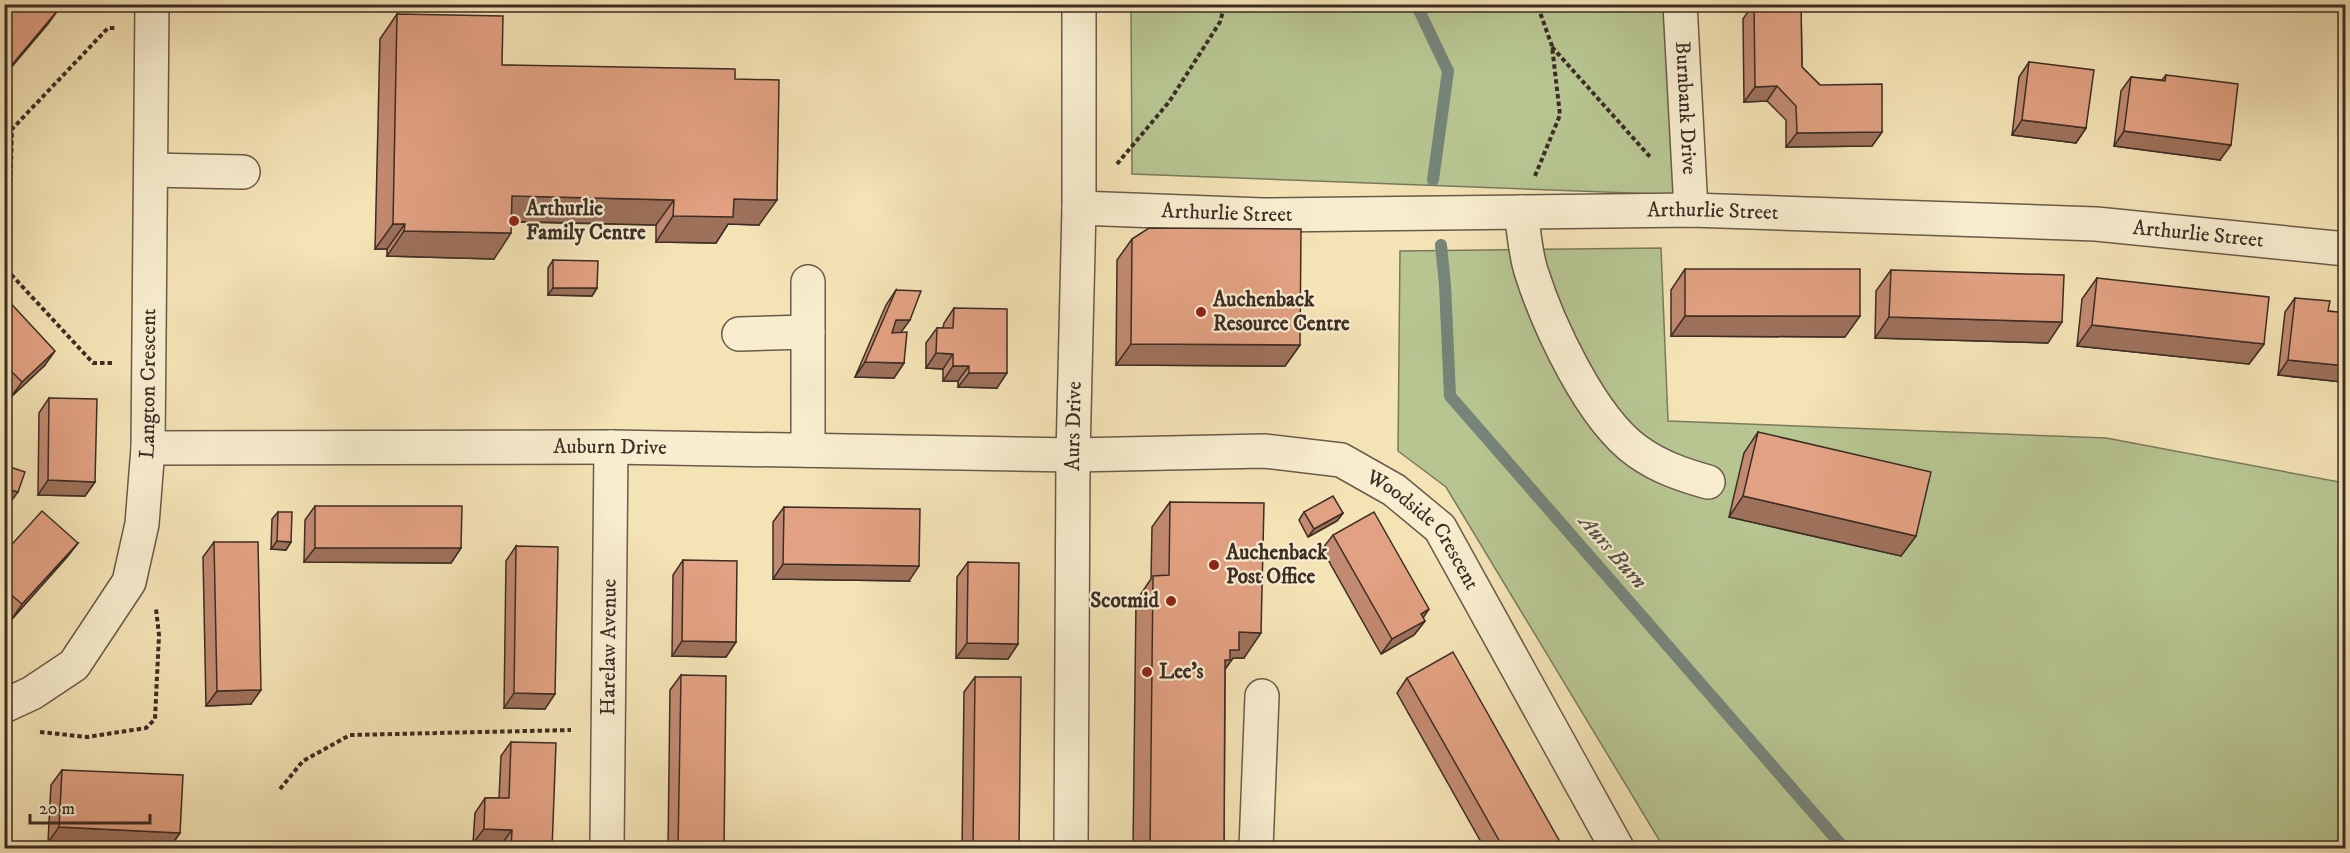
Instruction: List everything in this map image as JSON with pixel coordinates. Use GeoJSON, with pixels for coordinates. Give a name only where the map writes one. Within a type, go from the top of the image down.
{"type":"FeatureCollection","features":[{"type":"Feature","properties":{"kind":"street","name":"Aurs Drive"},"geometry":{"type":"LineString","coordinates":[[1071,849],[1073,455],[1079,208],[1079,4]]}},
{"type":"Feature","properties":{"kind":"street","name":"Burnbank Drive"},"geometry":{"type":"LineString","coordinates":[[1680,4],[1691,210]]}},
{"type":"Feature","properties":{"kind":"street","name":"Langton Crescent"},"geometry":{"type":"LineString","coordinates":[[4,706],[32,693],[74,665],[129,582],[135,558],[142,524],[148,448],[152,16]]}},
{"type":"Feature","properties":{"kind":"street"},"geometry":{"type":"LineString","coordinates":[[151,170],[243,172]]}},
{"type":"Feature","properties":{"kind":"street","name":"Arthurlie Street"},"geometry":{"type":"LineString","coordinates":[[1079,208],[1263,215],[1691,210],[2096,224],[2346,249]]}},
{"type":"Feature","properties":{"kind":"street"},"geometry":{"type":"LineString","coordinates":[[1521,212],[1530,269],[1546,310],[1581,384],[1604,419],[1636,451],[1666,470],[1708,483]]}},
{"type":"Feature","properties":{"kind":"street"},"geometry":{"type":"LineString","coordinates":[[808,282],[808,450]]}},
{"type":"Feature","properties":{"kind":"street"},"geometry":{"type":"LineString","coordinates":[[739,334],[808,332]]}},
{"type":"Feature","properties":{"kind":"street","name":"Auburn Drive"},"geometry":{"type":"LineString","coordinates":[[148,448],[611,447],[1073,455]]}},
{"type":"Feature","properties":{"kind":"street","name":"Harelaw Avenue"},"geometry":{"type":"LineString","coordinates":[[607,849],[611,447]]}},
{"type":"Feature","properties":{"kind":"street","name":"Woodside Crescent"},"geometry":{"type":"LineString","coordinates":[[1073,455],[1264,451],[1341,460],[1394,489],[1440,528],[1617,849]]}},
{"type":"Feature","properties":{"kind":"street"},"geometry":{"type":"LineString","coordinates":[[1256,849],[1262,696]]}},
{"type":"Feature","properties":{"kind":"path"},"geometry":{"type":"LineString","coordinates":[[1079,208],[1169,102],[1220,22],[1225,4]]}},
{"type":"Feature","properties":{"kind":"path"},"geometry":{"type":"LineString","coordinates":[[1521,212],[1560,115],[1552,46],[1537,4]]}},
{"type":"Feature","properties":{"kind":"path"},"geometry":{"type":"LineString","coordinates":[[149,363],[93,363],[8,271],[12,129],[108,28],[152,16]]}},
{"type":"Feature","properties":{"kind":"path"},"geometry":{"type":"LineString","coordinates":[[1552,46],[1652,160]]}},
{"type":"Feature","properties":{"kind":"path"},"geometry":{"type":"LineString","coordinates":[[31,731],[87,737],[146,728],[154,719],[159,634],[153,570],[135,558]]}},
{"type":"Feature","properties":{"kind":"path"},"geometry":{"type":"LineString","coordinates":[[280,789],[303,761],[350,735],[608,729]]}},
{"type":"Feature","properties":{"kind":"green space"},"geometry":{"type":"Polygon","coordinates":[[[1131,5],[1673,5],[1685,195],[1132,174],[1131,5]]]}},
{"type":"Feature","properties":{"kind":"green space"},"geometry":{"type":"Polygon","coordinates":[[[1661,248],[1668,421],[2106,438],[2345,483],[2345,848],[1664,848],[1446,487],[1398,451],[1400,251],[1661,248]]]}},
{"type":"Feature","properties":{"kind":"building"},"geometry":{"type":"Polygon","coordinates":[[[4,4],[52,4],[58,10],[5,73],[4,4]]]}},
{"type":"Feature","properties":{"kind":"building"},"geometry":{"type":"Polygon","coordinates":[[[1754,4],[1801,4],[1802,67],[1820,85],[1882,84],[1882,132],[1797,133],[1796,106],[1777,86],[1755,87],[1754,4]]]}},
{"type":"Feature","properties":{"kind":"building"},"geometry":{"type":"Polygon","coordinates":[[[397,14],[503,16],[502,65],[735,69],[735,79],[779,80],[777,200],[734,199],[733,217],[673,216],[674,200],[512,196],[511,233],[404,231],[405,224],[393,224],[397,14]]]}},
{"type":"Feature","properties":{"kind":"building"},"geometry":{"type":"Polygon","coordinates":[[[2029,62],[2094,70],[2086,128],[2022,120],[2029,62]]]}},
{"type":"Feature","properties":{"kind":"building"},"geometry":{"type":"Polygon","coordinates":[[[2166,75],[2238,84],[2231,145],[2124,131],[2131,77],[2165,81],[2166,75]]]}},
{"type":"Feature","properties":{"kind":"building","name":"Auchenback Resource Centre"},"geometry":{"type":"Polygon","coordinates":[[[1149,228],[1301,229],[1300,345],[1131,344],[1132,239],[1149,228]]]}},
{"type":"Feature","properties":{"kind":"building"},"geometry":{"type":"Polygon","coordinates":[[[553,260],[598,261],[597,288],[553,288],[553,260]]]}},
{"type":"Feature","properties":{"kind":"building"},"geometry":{"type":"Polygon","coordinates":[[[1685,269],[1860,269],[1860,316],[1685,316],[1685,269]]]}},
{"type":"Feature","properties":{"kind":"building"},"geometry":{"type":"Polygon","coordinates":[[[1891,270],[2064,275],[2062,322],[1889,317],[1891,270]]]}},
{"type":"Feature","properties":{"kind":"building"},"geometry":{"type":"Polygon","coordinates":[[[2097,278],[2269,297],[2264,344],[2092,325],[2097,278]]]}},
{"type":"Feature","properties":{"kind":"building"},"geometry":{"type":"Polygon","coordinates":[[[896,290],[921,291],[910,320],[896,320],[892,333],[907,332],[904,363],[865,362],[896,290]]]}},
{"type":"Feature","properties":{"kind":"building"},"geometry":{"type":"Polygon","coordinates":[[[4,296],[55,351],[22,382],[4,364],[4,296]]]}},
{"type":"Feature","properties":{"kind":"building"},"geometry":{"type":"Polygon","coordinates":[[[2295,298],[2330,301],[2328,311],[2346,313],[2346,366],[2288,360],[2295,298]]]}},
{"type":"Feature","properties":{"kind":"building"},"geometry":{"type":"Polygon","coordinates":[[[954,308],[1007,309],[1007,373],[969,373],[969,366],[953,366],[953,354],[936,353],[937,328],[953,328],[954,308]]]}},
{"type":"Feature","properties":{"kind":"building"},"geometry":{"type":"Polygon","coordinates":[[[49,398],[97,399],[95,482],[48,480],[49,398]]]}},
{"type":"Feature","properties":{"kind":"building"},"geometry":{"type":"Polygon","coordinates":[[[1758,432],[1931,472],[1916,536],[1743,496],[1758,432]]]}},
{"type":"Feature","properties":{"kind":"building"},"geometry":{"type":"Polygon","coordinates":[[[4,465],[25,472],[18,492],[4,488],[4,465]]]}},
{"type":"Feature","properties":{"kind":"building"},"geometry":{"type":"Polygon","coordinates":[[[1333,496],[1343,513],[1314,529],[1304,512],[1333,496]]]}},
{"type":"Feature","properties":{"kind":"building"},"geometry":{"type":"Polygon","coordinates":[[[1170,502],[1264,503],[1261,633],[1239,632],[1239,650],[1230,650],[1230,660],[1225,660],[1224,849],[1150,849],[1153,576],[1169,575],[1170,502]]]}},
{"type":"Feature","properties":{"kind":"building"},"geometry":{"type":"Polygon","coordinates":[[[315,506],[462,506],[461,548],[315,548],[315,506]]]}},
{"type":"Feature","properties":{"kind":"building"},"geometry":{"type":"Polygon","coordinates":[[[784,507],[920,509],[919,566],[783,564],[784,507]]]}},
{"type":"Feature","properties":{"kind":"building"},"geometry":{"type":"Polygon","coordinates":[[[42,511],[78,543],[22,604],[4,589],[4,553],[42,511]]]}},
{"type":"Feature","properties":{"kind":"building"},"geometry":{"type":"Polygon","coordinates":[[[278,512],[292,512],[291,542],[277,541],[278,512]]]}},
{"type":"Feature","properties":{"kind":"building"},"geometry":{"type":"Polygon","coordinates":[[[1374,512],[1429,609],[1421,614],[1425,621],[1392,639],[1333,535],[1374,512]]]}},
{"type":"Feature","properties":{"kind":"building"},"geometry":{"type":"Polygon","coordinates":[[[214,542],[258,542],[261,690],[217,691],[214,542]]]}},
{"type":"Feature","properties":{"kind":"building"},"geometry":{"type":"Polygon","coordinates":[[[516,546],[558,547],[555,694],[514,693],[516,546]]]}},
{"type":"Feature","properties":{"kind":"building"},"geometry":{"type":"Polygon","coordinates":[[[683,560],[737,561],[736,642],[682,641],[683,560]]]}},
{"type":"Feature","properties":{"kind":"building"},"geometry":{"type":"Polygon","coordinates":[[[968,562],[1019,563],[1018,644],[967,643],[968,562]]]}},
{"type":"Feature","properties":{"kind":"building"},"geometry":{"type":"Polygon","coordinates":[[[1453,652],[1564,849],[1504,849],[1407,678],[1453,652]]]}},
{"type":"Feature","properties":{"kind":"building"},"geometry":{"type":"Polygon","coordinates":[[[681,675],[726,676],[724,849],[678,849],[681,675]]]}},
{"type":"Feature","properties":{"kind":"building"},"geometry":{"type":"Polygon","coordinates":[[[975,677],[1021,677],[1019,849],[973,849],[975,677]]]}},
{"type":"Feature","properties":{"kind":"building"},"geometry":{"type":"Polygon","coordinates":[[[511,742],[556,743],[552,849],[511,848],[512,830],[484,829],[485,798],[509,798],[511,742]]]}},
{"type":"Feature","properties":{"kind":"building"},"geometry":{"type":"Polygon","coordinates":[[[62,770],[183,775],[180,833],[59,827],[62,770]]]}},
{"type":"Feature","properties":{"kind":"waterway","name":"Aurs Burn"},"geometry":{"type":"LineString","coordinates":[[1416,4],[1448,71],[1433,180]]}},
{"type":"Feature","properties":{"kind":"waterway","name":"Aurs Burn"},"geometry":{"type":"LineString","coordinates":[[1441,245],[1450,396],[1844,848]]}},
{"type":"Feature","properties":{"kind":"place","name":"Arthurlie Family Centre"},"geometry":{"type":"Point","coordinates":[514,221]}},
{"type":"Feature","properties":{"kind":"place","name":"Auchenback Resource Centre"},"geometry":{"type":"Point","coordinates":[1201,312]}},
{"type":"Feature","properties":{"kind":"place","name":"Auchenback Post Office"},"geometry":{"type":"Point","coordinates":[1214,565]}},
{"type":"Feature","properties":{"kind":"place","name":"Scotmid"},"geometry":{"type":"Point","coordinates":[1171,601]}},
{"type":"Feature","properties":{"kind":"place","name":"Lee's"},"geometry":{"type":"Point","coordinates":[1147,672]}}]}
